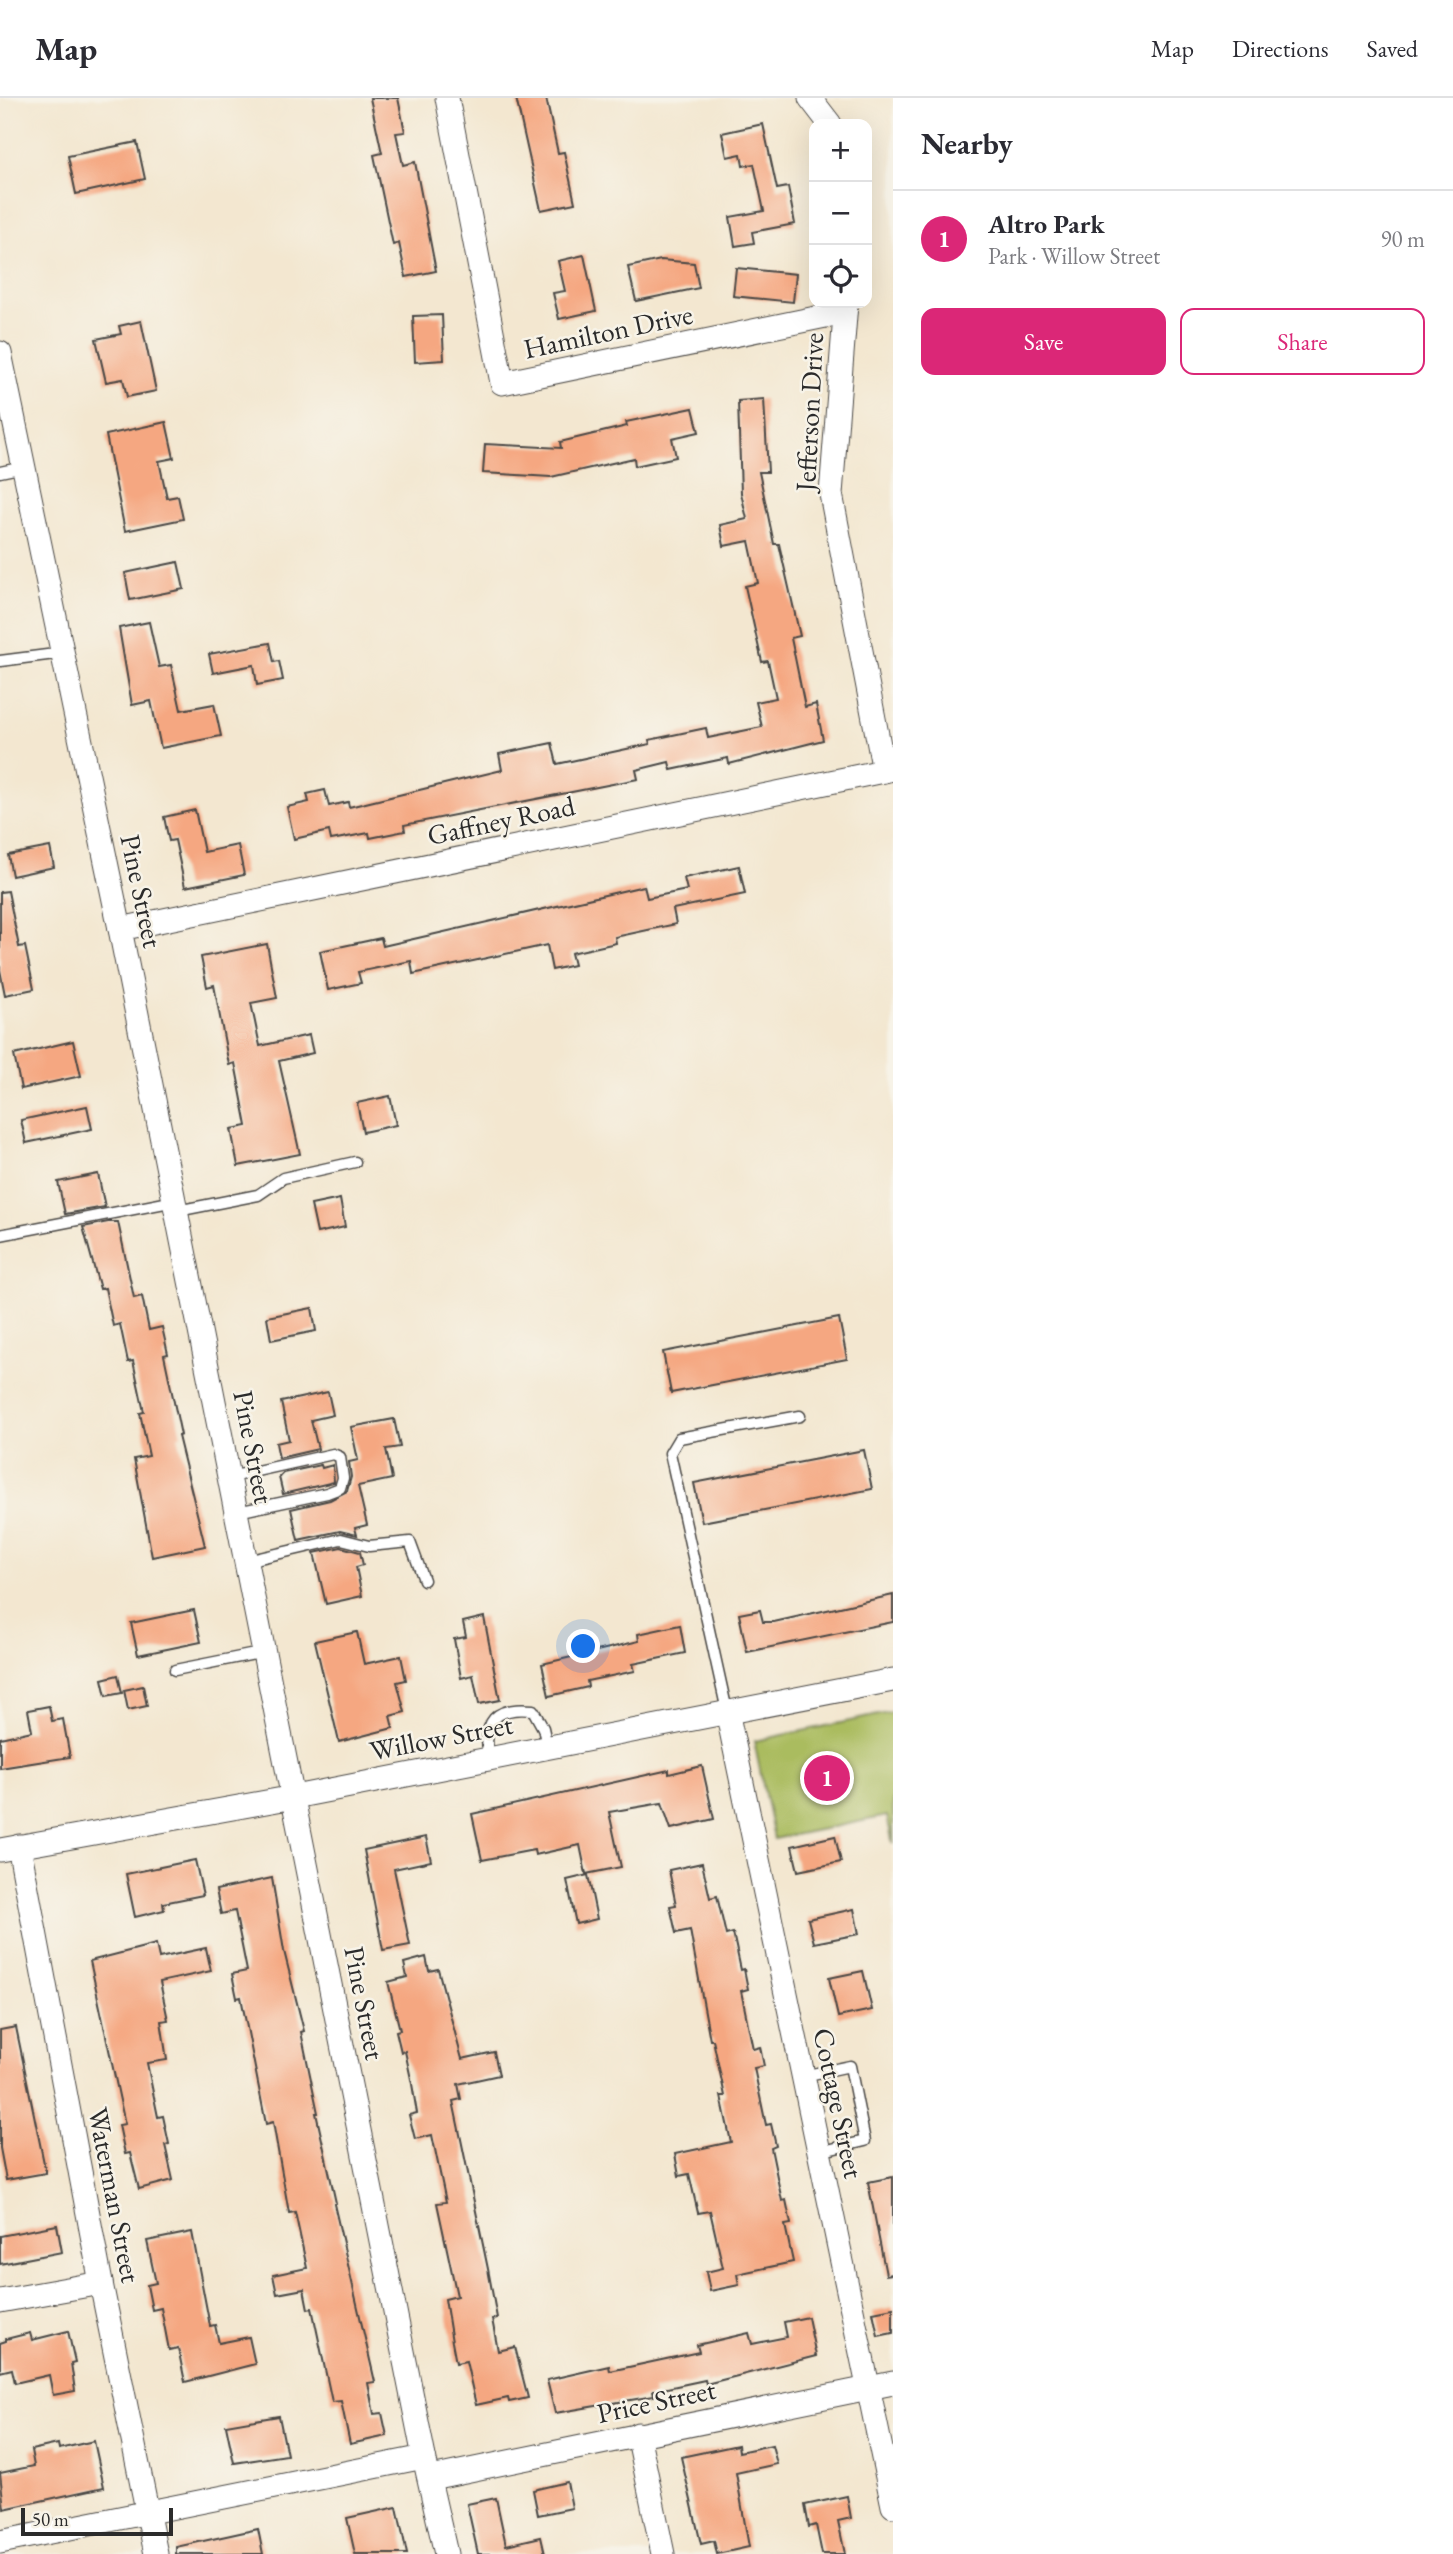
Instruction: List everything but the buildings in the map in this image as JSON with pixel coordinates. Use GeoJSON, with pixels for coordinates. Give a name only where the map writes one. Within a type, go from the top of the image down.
{"type":"FeatureCollection","features":[{"type":"Feature","properties":{"kind":"street","name":"Hamilton Drive"},"geometry":{"type":"LineString","coordinates":[[447,98],[502,383],[840,308]]}},
{"type":"Feature","properties":{"kind":"street"},"geometry":{"type":"LineString","coordinates":[[810,98],[828,119]]}},
{"type":"Feature","properties":{"kind":"street"},"geometry":{"type":"LineString","coordinates":[[829,98],[831,119]]}},
{"type":"Feature","properties":{"kind":"street","name":"Jefferson Drive"},"geometry":{"type":"LineString","coordinates":[[845,308],[831,494],[888,770]]}},
{"type":"Feature","properties":{"kind":"street","name":"Pine Street"},"geometry":{"type":"LineString","coordinates":[[0,353],[120,929],[446,2554]]}},
{"type":"Feature","properties":{"kind":"street","name":"Gaffney Road"},"geometry":{"type":"LineString","coordinates":[[120,929],[888,770]]}},
{"type":"Feature","properties":{"kind":"street","name":"Willow Street"},"geometry":{"type":"LineString","coordinates":[[10,1848],[294,1797],[893,1680]]}},
{"type":"Feature","properties":{"kind":"street","name":"Cottage Street"},"geometry":{"type":"LineString","coordinates":[[727,1711],[893,2506]]}},
{"type":"Feature","properties":{"kind":"street","name":"Waterman Street"},"geometry":{"type":"LineString","coordinates":[[10,1848],[156,2554]]}},
{"type":"Feature","properties":{"kind":"street"},"geometry":{"type":"LineString","coordinates":[[0,2301],[101,2283]]}},
{"type":"Feature","properties":{"kind":"street","name":"Price Street"},"geometry":{"type":"LineString","coordinates":[[0,2542],[148,2512],[638,2434],[893,2383]]}},
{"type":"Feature","properties":{"kind":"street"},"geometry":{"type":"LineString","coordinates":[[638,2434],[663,2554]]}},
{"type":"Feature","properties":{"kind":"lane"},"geometry":{"type":"LineString","coordinates":[[0,472],[24,467]]}},
{"type":"Feature","properties":{"kind":"lane"},"geometry":{"type":"LineString","coordinates":[[0,661],[63,653]]}},
{"type":"Feature","properties":{"kind":"lane"},"geometry":{"type":"LineString","coordinates":[[0,1235],[258,1195],[282,1178],[355,1162]]}},
{"type":"Feature","properties":{"kind":"lane"},"geometry":{"type":"LineString","coordinates":[[727,1711],[670,1453],[679,1438],[800,1416]]}},
{"type":"Feature","properties":{"kind":"lane"},"geometry":{"type":"LineString","coordinates":[[230,1476],[333,1454],[340,1457],[343,1478],[340,1488],[237,1513]]}},
{"type":"Feature","properties":{"kind":"lane"},"geometry":{"type":"LineString","coordinates":[[247,1561],[341,1539],[369,1546],[410,1542],[425,1580]]}},
{"type":"Feature","properties":{"kind":"lane"},"geometry":{"type":"LineString","coordinates":[[175,1670],[265,1652]]}},
{"type":"Feature","properties":{"kind":"lane"},"geometry":{"type":"LineString","coordinates":[[489,1758],[485,1739],[490,1720],[497,1715],[523,1709],[533,1710],[543,1728],[547,1746]]}},
{"type":"Feature","properties":{"kind":"lane"},"geometry":{"type":"LineString","coordinates":[[803,2076],[850,2066],[865,2141],[819,2152]]}},
{"type":"Feature","properties":{"kind":"green space"},"geometry":{"type":"Polygon","coordinates":[[[893,1712],[893,1844],[887,1816],[774,1839],[754,1741],[893,1712]]]}},
{"type":"Feature","properties":{"kind":"place","name":"Altro Park"},"geometry":{"type":"Point","coordinates":[827,1778]}}]}
